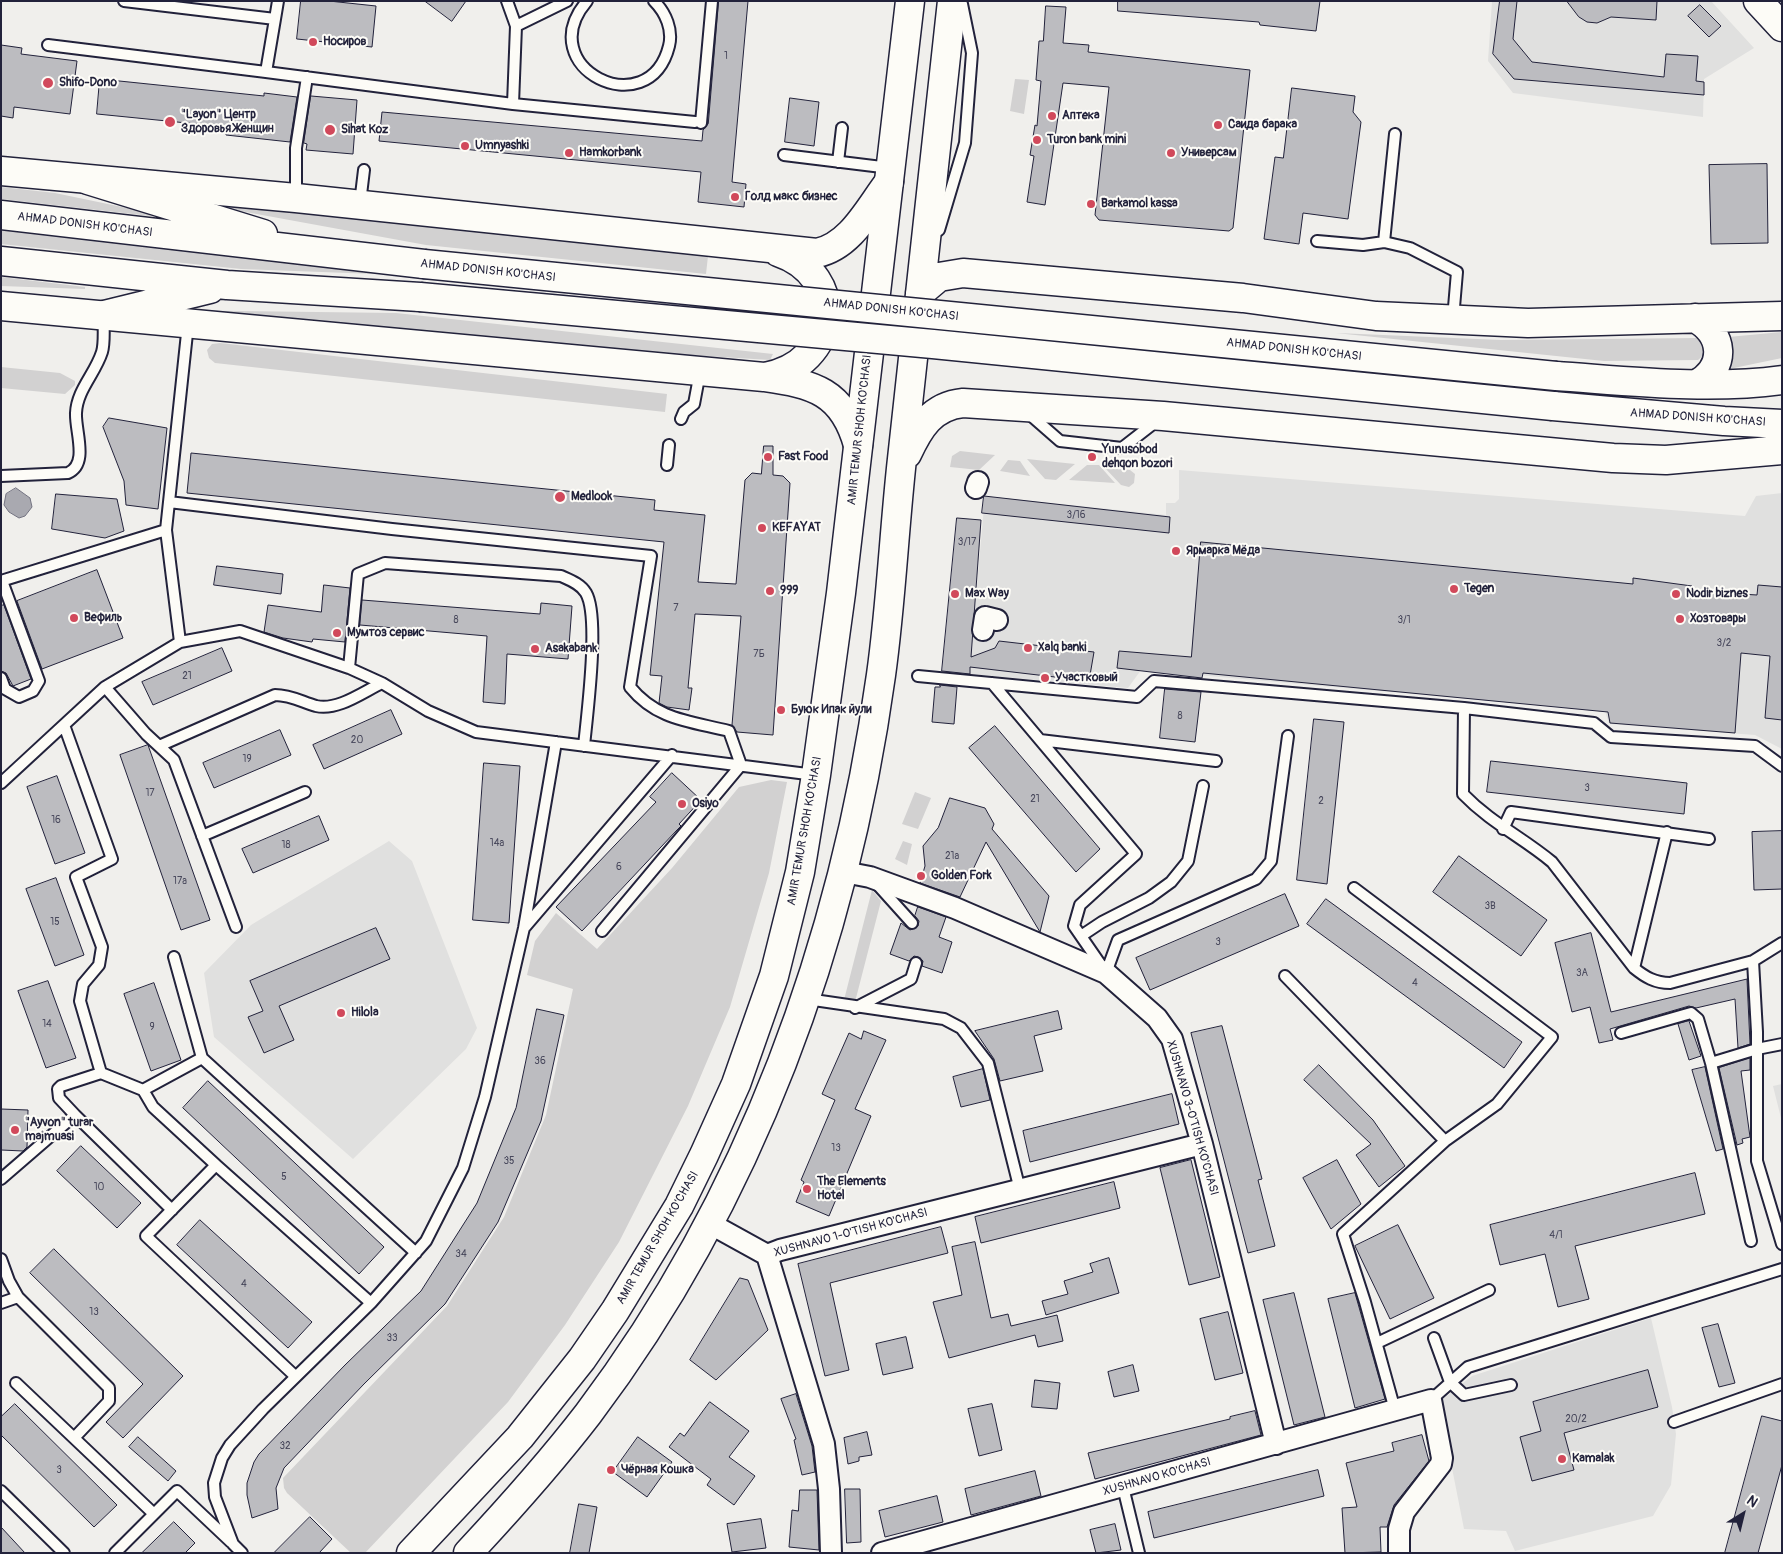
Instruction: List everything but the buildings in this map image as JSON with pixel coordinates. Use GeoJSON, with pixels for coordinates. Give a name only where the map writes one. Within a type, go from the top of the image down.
{"type":"FeatureCollection","features":[{"type":"Feature","properties":{"kind":"main road"},"geometry":{"type":"LineString","coordinates":[[1758,1],[1782,27]]}},
{"type":"Feature","properties":{"kind":"main road","name":"AMIR TEMUR SHOH KO'CHASI"},"geometry":{"type":"LineString","coordinates":[[411,1553],[520,1437],[582,1359],[648,1259],[679,1206],[736,1084],[774,976],[800,872],[816,775],[841,593],[910,3]]}},
{"type":"Feature","properties":{"kind":"main road"},"geometry":{"type":"LineString","coordinates":[[454,1508],[457,1519],[476,1544],[553,1458],[590,1411],[640,1338],[709,1223],[738,1169],[762,1115],[857,875],[881,678],[900,469],[952,5]]}},
{"type":"Feature","properties":{"kind":"main road"},"geometry":{"type":"LineString","coordinates":[[1,171],[296,198],[817,253],[833,248],[848,237],[890,175]]}},
{"type":"Feature","properties":{"kind":"main road"},"geometry":{"type":"LineString","coordinates":[[88,180],[332,254]]}},
{"type":"Feature","properties":{"kind":"main road","name":"AHMAD DONISH KO'CHASI"},"geometry":{"type":"LineString","coordinates":[[1,215],[424,264],[1556,376],[1697,384],[1732,384],[1782,380]]}},
{"type":"Feature","properties":{"kind":"main road"},"geometry":{"type":"LineString","coordinates":[[764,377],[786,372],[804,359],[819,341],[827,319],[822,293],[808,271],[791,256],[769,249]]}},
{"type":"Feature","properties":{"kind":"main road","name":"AHMAD DONISH KO'CHASI"},"geometry":{"type":"LineString","coordinates":[[1,261],[227,285],[420,297],[923,343],[1724,422],[1782,424]]}},
{"type":"Feature","properties":{"kind":"main road"},"geometry":{"type":"LineString","coordinates":[[920,293],[939,278],[963,272],[1243,298],[1376,316],[1528,323],[1782,316]]}},
{"type":"Feature","properties":{"kind":"main road"},"geometry":{"type":"LineString","coordinates":[[104,315],[227,285]]}},
{"type":"Feature","properties":{"kind":"main road"},"geometry":{"type":"LineString","coordinates":[[1,306],[764,377],[801,383],[822,392],[844,414],[851,424],[858,445]]}},
{"type":"Feature","properties":{"kind":"main road"},"geometry":{"type":"LineString","coordinates":[[1695,318],[1707,325],[1714,334],[1720,351],[1713,370],[1697,384]]}},
{"type":"Feature","properties":{"kind":"main road"},"geometry":{"type":"LineString","coordinates":[[900,469],[920,429],[929,417],[941,409],[963,403],[1163,416],[1613,458],[1666,460],[1782,450]]}},
{"type":"Feature","properties":{"kind":"main road"},"geometry":{"type":"LineString","coordinates":[[1666,460],[1782,431]]}},
{"type":"Feature","properties":{"kind":"street","name":"XUSHNAVO 3-O'TISH KO'CHASI"},"geometry":{"type":"LineString","coordinates":[[857,875],[956,908],[1106,974],[1157,1018],[1172,1039],[1202,1144],[1276,1444]]}},
{"type":"Feature","properties":{"kind":"street","name":"XUSHNAVO 1-O'TISH KO'CHASI"},"geometry":{"type":"LineString","coordinates":[[831,1553],[829,1488],[824,1444],[768,1256],[780,1250],[1202,1144]]}},
{"type":"Feature","properties":{"kind":"street"},"geometry":{"type":"LineString","coordinates":[[709,1223],[768,1256]]}},
{"type":"Feature","properties":{"kind":"street"},"geometry":{"type":"LineString","coordinates":[[1399,1553],[1399,1529],[1404,1512],[1441,1464],[1442,1458],[1431,1400]]}},
{"type":"Feature","properties":{"kind":"street","name":"XUSHNAVO KO'CHASI"},"geometry":{"type":"LineString","coordinates":[[882,1553],[1431,1400]]}},
{"type":"Feature","properties":{"kind":"lane"},"geometry":{"type":"LineString","coordinates":[[124,1],[275,19]]}},
{"type":"Feature","properties":{"kind":"lane"},"geometry":{"type":"LineString","coordinates":[[266,72],[278,1]]}},
{"type":"Feature","properties":{"kind":"lane"},"geometry":{"type":"LineString","coordinates":[[507,1],[516,26],[513,104]]}},
{"type":"Feature","properties":{"kind":"lane"},"geometry":{"type":"LineString","coordinates":[[516,26],[568,1]]}},
{"type":"Feature","properties":{"kind":"lane"},"geometry":{"type":"LineString","coordinates":[[587,1],[578,12],[572,28],[572,45],[578,61],[596,79],[612,85],[629,85],[645,79],[656,71],[666,57],[670,40],[668,23],[661,8],[654,1]]}},
{"type":"Feature","properties":{"kind":"lane"},"geometry":{"type":"LineString","coordinates":[[48,46],[513,104],[698,123],[712,1]]}},
{"type":"Feature","properties":{"kind":"lane"},"geometry":{"type":"LineString","coordinates":[[296,198],[296,148],[307,77]]}},
{"type":"Feature","properties":{"kind":"lane"},"geometry":{"type":"LineString","coordinates":[[838,162],[842,128]]}},
{"type":"Feature","properties":{"kind":"lane"},"geometry":{"type":"LineString","coordinates":[[1384,242],[1394,134]]}},
{"type":"Feature","properties":{"kind":"lane"},"geometry":{"type":"LineString","coordinates":[[784,155],[838,162],[890,175]]}},
{"type":"Feature","properties":{"kind":"lane"},"geometry":{"type":"LineString","coordinates":[[360,206],[364,170]]}},
{"type":"Feature","properties":{"kind":"lane"},"geometry":{"type":"LineString","coordinates":[[1316,241],[1363,245],[1384,242],[1410,248],[1457,272],[1453,320]]}},
{"type":"Feature","properties":{"kind":"lane"},"geometry":{"type":"LineString","coordinates":[[1,476],[68,473],[75,470],[79,462],[76,414],[78,401],[102,352],[104,315]]}},
{"type":"Feature","properties":{"kind":"lane"},"geometry":{"type":"LineString","coordinates":[[180,642],[166,530],[188,323]]}},
{"type":"Feature","properties":{"kind":"lane"},"geometry":{"type":"LineString","coordinates":[[682,420],[684,412],[694,404],[700,372]]}},
{"type":"Feature","properties":{"kind":"lane"},"geometry":{"type":"LineString","coordinates":[[667,465],[669,445]]}},
{"type":"Feature","properties":{"kind":"lane"},"geometry":{"type":"LineString","coordinates":[[169,502],[392,529],[651,556],[630,687],[642,701],[658,712],[729,731],[741,765]]}},
{"type":"Feature","properties":{"kind":"lane"},"geometry":{"type":"LineString","coordinates":[[1,678],[5,689],[19,697],[33,691],[39,681],[1,581],[166,530]]}},
{"type":"Feature","properties":{"kind":"lane"},"geometry":{"type":"LineString","coordinates":[[349,668],[358,574],[385,563],[561,576],[575,582],[586,592],[593,618],[584,746]]}},
{"type":"Feature","properties":{"kind":"lane"},"geometry":{"type":"LineString","coordinates":[[1,783],[104,687],[180,642],[240,631],[349,668],[382,683],[428,711],[476,732],[672,755],[816,775]]}},
{"type":"Feature","properties":{"kind":"lane"},"geometry":{"type":"LineString","coordinates":[[918,676],[1137,697],[1154,681],[1464,708],[1594,723],[1611,737],[1755,746],[1782,766]]}},
{"type":"Feature","properties":{"kind":"lane"},"geometry":{"type":"LineString","coordinates":[[159,746],[275,695],[289,695],[317,706],[332,707],[382,683]]}},
{"type":"Feature","properties":{"kind":"lane"},"geometry":{"type":"LineString","coordinates":[[992,683],[1136,854],[1080,905],[1074,926],[1106,974]]}},
{"type":"Feature","properties":{"kind":"lane"},"geometry":{"type":"LineString","coordinates":[[104,687],[174,760],[236,927]]}},
{"type":"Feature","properties":{"kind":"lane"},"geometry":{"type":"LineString","coordinates":[[1464,708],[1463,794],[1503,829],[1552,862],[1634,968],[1652,980],[1670,983],[1753,961],[1782,943]]}},
{"type":"Feature","properties":{"kind":"lane"},"geometry":{"type":"LineString","coordinates":[[64,725],[112,859],[76,877],[102,948],[99,965],[86,977],[80,991],[80,1001],[101,1073]]}},
{"type":"Feature","properties":{"kind":"lane"},"geometry":{"type":"LineString","coordinates":[[1106,974],[1118,940],[1256,879],[1271,861],[1288,736]]}},
{"type":"Feature","properties":{"kind":"lane"},"geometry":{"type":"LineString","coordinates":[[1040,740],[1216,760]]}},
{"type":"Feature","properties":{"kind":"lane"},"geometry":{"type":"LineString","coordinates":[[233,1544],[215,1497],[214,1483],[216,1470],[230,1445],[295,1376],[371,1303],[426,1241],[443,1210],[473,1139],[524,928],[556,742]]}},
{"type":"Feature","properties":{"kind":"lane"},"geometry":{"type":"LineString","coordinates":[[524,928],[672,755]]}},
{"type":"Feature","properties":{"kind":"lane"},"geometry":{"type":"LineString","coordinates":[[602,931],[741,765]]}},
{"type":"Feature","properties":{"kind":"lane"},"geometry":{"type":"LineString","coordinates":[[1081,936],[1102,922],[1149,898],[1171,882],[1188,861],[1203,786]]}},
{"type":"Feature","properties":{"kind":"lane"},"geometry":{"type":"LineString","coordinates":[[202,836],[305,792]]}},
{"type":"Feature","properties":{"kind":"lane"},"geometry":{"type":"LineString","coordinates":[[1503,829],[1511,812],[1666,832],[1709,840]]}},
{"type":"Feature","properties":{"kind":"lane"},"geometry":{"type":"LineString","coordinates":[[1634,968],[1666,832]]}},
{"type":"Feature","properties":{"kind":"lane"},"geometry":{"type":"LineString","coordinates":[[857,875],[912,923]]}},
{"type":"Feature","properties":{"kind":"lane"},"geometry":{"type":"LineString","coordinates":[[1354,888],[1552,1036],[1497,1104],[1445,1141],[1343,1234],[1377,1343],[1395,1410]]}},
{"type":"Feature","properties":{"kind":"lane"},"geometry":{"type":"LineString","coordinates":[[174,957],[202,1058],[416,1253]]}},
{"type":"Feature","properties":{"kind":"lane"},"geometry":{"type":"LineString","coordinates":[[1753,961],[1757,1049],[1757,1161],[1782,1244]]}},
{"type":"Feature","properties":{"kind":"lane"},"geometry":{"type":"LineString","coordinates":[[855,1008],[911,979],[916,964]]}},
{"type":"Feature","properties":{"kind":"lane"},"geometry":{"type":"LineString","coordinates":[[1285,976],[1445,1141]]}},
{"type":"Feature","properties":{"kind":"lane"},"geometry":{"type":"LineString","coordinates":[[807,999],[855,1008],[944,1019],[961,1028],[988,1063],[1020,1190]]}},
{"type":"Feature","properties":{"kind":"lane"},"geometry":{"type":"LineString","coordinates":[[1621,1033],[1691,1013],[1698,1019],[1711,1063],[1751,1242]]}},
{"type":"Feature","properties":{"kind":"lane"},"geometry":{"type":"LineString","coordinates":[[1711,1063],[1757,1049],[1782,1044]]}},
{"type":"Feature","properties":{"kind":"lane"},"geometry":{"type":"LineString","coordinates":[[143,1090],[202,1058]]}},
{"type":"Feature","properties":{"kind":"lane"},"geometry":{"type":"LineString","coordinates":[[172,1210],[75,1115],[59,1098],[58,1089],[65,1084],[101,1073],[143,1090],[153,1107],[371,1303]]}},
{"type":"Feature","properties":{"kind":"lane"},"geometry":{"type":"LineString","coordinates":[[1,1179],[75,1115]]}},
{"type":"Feature","properties":{"kind":"lane"},"geometry":{"type":"LineString","coordinates":[[216,1165],[146,1236],[295,1376]]}},
{"type":"Feature","properties":{"kind":"lane"},"geometry":{"type":"LineString","coordinates":[[1,1259],[9,1281],[18,1297],[109,1388],[109,1401],[74,1438]]}},
{"type":"Feature","properties":{"kind":"lane"},"geometry":{"type":"LineString","coordinates":[[1431,1400],[1468,1367],[1782,1269]]}},
{"type":"Feature","properties":{"kind":"lane"},"geometry":{"type":"LineString","coordinates":[[1377,1343],[1489,1290]]}},
{"type":"Feature","properties":{"kind":"lane"},"geometry":{"type":"LineString","coordinates":[[1,1303],[18,1297]]}},
{"type":"Feature","properties":{"kind":"lane"},"geometry":{"type":"LineString","coordinates":[[1434,1338],[1450,1382],[1464,1395],[1510,1385]]}},
{"type":"Feature","properties":{"kind":"lane"},"geometry":{"type":"LineString","coordinates":[[16,1383],[154,1514]]}},
{"type":"Feature","properties":{"kind":"lane"},"geometry":{"type":"LineString","coordinates":[[1674,1422],[1782,1384]]}},
{"type":"Feature","properties":{"kind":"lane"},"geometry":{"type":"LineString","coordinates":[[1123,1487],[1139,1553]]}},
{"type":"Feature","properties":{"kind":"lane"},"geometry":{"type":"LineString","coordinates":[[1,1491],[64,1553]]}},
{"type":"Feature","properties":{"kind":"lane"},"geometry":{"type":"LineString","coordinates":[[115,1553],[177,1491],[242,1553]]}},
{"type":"Feature","properties":{"kind":"shaded area"},"geometry":{"type":"Polygon","coordinates":[[[1492,1],[1711,1],[1754,48],[1704,79],[1703,117],[1513,93],[1488,61],[1492,1]]]}},
{"type":"Feature","properties":{"kind":"shaded area"},"geometry":{"type":"Polygon","coordinates":[[[1015,79],[1029,80],[1024,114],[1010,111],[1015,79]]]}},
{"type":"Feature","properties":{"kind":"shaded area"},"geometry":{"type":"Polygon","coordinates":[[[1,187],[55,193],[151,213],[150,216],[1,199],[1,187]]]}},
{"type":"Feature","properties":{"kind":"shaded area"},"geometry":{"type":"Polygon","coordinates":[[[203,201],[708,256],[706,274],[426,245],[202,204],[203,201]]]}},
{"type":"Feature","properties":{"kind":"shaded area"},"geometry":{"type":"Polygon","coordinates":[[[1,230],[375,274],[241,269],[1,244],[1,230]]]}},
{"type":"Feature","properties":{"kind":"shaded area"},"geometry":{"type":"Polygon","coordinates":[[[1,277],[85,287],[85,289],[1,286],[1,277]]]}},
{"type":"Feature","properties":{"kind":"shaded area"},"geometry":{"type":"Polygon","coordinates":[[[158,310],[396,313],[773,354],[770,360],[673,354],[158,310]]]}},
{"type":"Feature","properties":{"kind":"shaded area"},"geometry":{"type":"Polygon","coordinates":[[[1782,332],[1782,358],[1729,369],[1731,360],[1728,337],[1782,332]]]}},
{"type":"Feature","properties":{"kind":"shaded area"},"geometry":{"type":"Polygon","coordinates":[[[1336,333],[1501,340],[1697,338],[1705,344],[1704,355],[1698,360],[1604,361],[1336,333]]]}},
{"type":"Feature","properties":{"kind":"shaded area"},"geometry":{"type":"Polygon","coordinates":[[[220,343],[667,394],[665,412],[215,363],[209,358],[207,350],[212,344],[220,343]]]}},
{"type":"Feature","properties":{"kind":"shaded area"},"geometry":{"type":"Polygon","coordinates":[[[1,367],[60,373],[75,381],[75,385],[65,394],[1,388],[1,367]]]}},
{"type":"Feature","properties":{"kind":"shaded area"},"geometry":{"type":"Polygon","coordinates":[[[960,451],[995,455],[979,470],[950,467],[952,456],[960,451]]]}},
{"type":"Feature","properties":{"kind":"shaded area"},"geometry":{"type":"Polygon","coordinates":[[[1027,459],[1075,464],[1056,480],[1045,479],[1027,459]]]}},
{"type":"Feature","properties":{"kind":"shaded area"},"geometry":{"type":"Polygon","coordinates":[[[1008,460],[1020,461],[1030,476],[1000,471],[1008,460]]]}},
{"type":"Feature","properties":{"kind":"shaded area"},"geometry":{"type":"Polygon","coordinates":[[[1087,465],[1099,465],[1115,483],[1069,480],[1087,465]]]}},
{"type":"Feature","properties":{"kind":"shaded area"},"geometry":{"type":"Polygon","coordinates":[[[1105,468],[1130,470],[1135,474],[1134,483],[1129,487],[1121,485],[1105,468]]]}},
{"type":"Feature","properties":{"kind":"shaded area","name":"Yunusobod dehqon bozori"},"geometry":{"type":"Polygon","coordinates":[[[1179,470],[1745,516],[1756,496],[1782,493],[1782,749],[1755,735],[1609,724],[1605,711],[1141,670],[1128,688],[969,674],[985,496],[1166,515],[1166,503],[1175,503],[1179,499],[1179,470]]]}},
{"type":"Feature","properties":{"kind":"shaded area"},"geometry":{"type":"Polygon","coordinates":[[[16,488],[30,498],[32,507],[25,516],[19,518],[9,512],[4,505],[6,494],[16,488]]]}},
{"type":"Feature","properties":{"kind":"shaded area"},"geometry":{"type":"Polygon","coordinates":[[[771,780],[787,782],[769,873],[730,1007],[688,1106],[619,1242],[565,1325],[508,1402],[365,1553],[351,1553],[287,1493],[284,1488],[283,1478],[447,1306],[504,1217],[546,1115],[573,989],[527,975],[535,941],[556,913],[597,949],[672,868],[739,787],[771,780]]]}},
{"type":"Feature","properties":{"kind":"shaded area"},"geometry":{"type":"Polygon","coordinates":[[[915,792],[931,798],[918,829],[902,824],[915,792]]]}},
{"type":"Feature","properties":{"kind":"shaded area","name":"Hilola"},"geometry":{"type":"Polygon","coordinates":[[[389,841],[412,861],[477,1028],[466,1049],[353,1159],[214,1037],[204,973],[251,925],[389,841]]]}},
{"type":"Feature","properties":{"kind":"shaded area"},"geometry":{"type":"Polygon","coordinates":[[[903,841],[912,844],[907,865],[895,859],[903,841]]]}},
{"type":"Feature","properties":{"kind":"shaded area"},"geometry":{"type":"Polygon","coordinates":[[[872,890],[881,901],[855,1002],[844,1000],[872,890]]]}},
{"type":"Feature","properties":{"kind":"shaded area"},"geometry":{"type":"Polygon","coordinates":[[[1782,1084],[1782,1122],[1773,1086],[1782,1084]]]}},
{"type":"Feature","properties":{"kind":"shaded area","name":"Kamalak"},"geometry":{"type":"Polygon","coordinates":[[[1651,1318],[1672,1407],[1676,1434],[1671,1485],[1653,1516],[1515,1551],[1506,1531],[1464,1529],[1439,1402],[1472,1376],[1651,1318]]]}},
{"type":"Feature","properties":{"kind":"place","name":"Носиров"},"geometry":{"type":"Point","coordinates":[313,42]}},
{"type":"Feature","properties":{"kind":"place","name":"Shifo-Dono"},"geometry":{"type":"Point","coordinates":[48,83]}},
{"type":"Feature","properties":{"kind":"place","name":"Аптека"},"geometry":{"type":"Point","coordinates":[1052,116]}},
{"type":"Feature","properties":{"kind":"place","name":"\"Layon\" Центр Здоровья Женщин"},"geometry":{"type":"Point","coordinates":[170,122]}},
{"type":"Feature","properties":{"kind":"place","name":"Саида барака"},"geometry":{"type":"Point","coordinates":[1218,125]}},
{"type":"Feature","properties":{"kind":"place","name":"Sihat Koz"},"geometry":{"type":"Point","coordinates":[330,130]}},
{"type":"Feature","properties":{"kind":"place","name":"Turon bank mini"},"geometry":{"type":"Point","coordinates":[1037,140]}},
{"type":"Feature","properties":{"kind":"place","name":"Umnyashki"},"geometry":{"type":"Point","coordinates":[465,146]}},
{"type":"Feature","properties":{"kind":"place","name":"Hamkorbank"},"geometry":{"type":"Point","coordinates":[569,153]}},
{"type":"Feature","properties":{"kind":"place","name":"Универсам"},"geometry":{"type":"Point","coordinates":[1171,153]}},
{"type":"Feature","properties":{"kind":"place","name":"Голд макс бизнес"},"geometry":{"type":"Point","coordinates":[735,197]}},
{"type":"Feature","properties":{"kind":"place","name":"Barkamol kassa"},"geometry":{"type":"Point","coordinates":[1091,204]}},
{"type":"Feature","properties":{"kind":"place","name":"Fast Food"},"geometry":{"type":"Point","coordinates":[768,457]}},
{"type":"Feature","properties":{"kind":"place","name":"Yunusobod dehqon bozori"},"geometry":{"type":"Point","coordinates":[1092,457]}},
{"type":"Feature","properties":{"kind":"place","name":"Medlook"},"geometry":{"type":"Point","coordinates":[560,497]}},
{"type":"Feature","properties":{"kind":"place","name":"KEFAYAT"},"geometry":{"type":"Point","coordinates":[762,528]}},
{"type":"Feature","properties":{"kind":"place","name":"Ярмарка Мёда"},"geometry":{"type":"Point","coordinates":[1176,551]}},
{"type":"Feature","properties":{"kind":"place","name":"Tegen"},"geometry":{"type":"Point","coordinates":[1454,589]}},
{"type":"Feature","properties":{"kind":"place","name":"999"},"geometry":{"type":"Point","coordinates":[770,591]}},
{"type":"Feature","properties":{"kind":"place","name":"Max Way"},"geometry":{"type":"Point","coordinates":[955,594]}},
{"type":"Feature","properties":{"kind":"place","name":"Nodir biznes"},"geometry":{"type":"Point","coordinates":[1676,594]}},
{"type":"Feature","properties":{"kind":"place","name":"Вефиль"},"geometry":{"type":"Point","coordinates":[74,618]}},
{"type":"Feature","properties":{"kind":"place","name":"Хозтовары"},"geometry":{"type":"Point","coordinates":[1680,619]}},
{"type":"Feature","properties":{"kind":"place","name":"Мумтоз сервис"},"geometry":{"type":"Point","coordinates":[337,633]}},
{"type":"Feature","properties":{"kind":"place","name":"Xalq banki"},"geometry":{"type":"Point","coordinates":[1028,648]}},
{"type":"Feature","properties":{"kind":"place","name":"Asakabank"},"geometry":{"type":"Point","coordinates":[535,649]}},
{"type":"Feature","properties":{"kind":"place","name":"Участковый"},"geometry":{"type":"Point","coordinates":[1045,678]}},
{"type":"Feature","properties":{"kind":"place","name":"Буюк Ипак йули"},"geometry":{"type":"Point","coordinates":[781,710]}},
{"type":"Feature","properties":{"kind":"place","name":"Osiyo"},"geometry":{"type":"Point","coordinates":[682,804]}},
{"type":"Feature","properties":{"kind":"place","name":"Golden Fork"},"geometry":{"type":"Point","coordinates":[921,876]}},
{"type":"Feature","properties":{"kind":"place","name":"Hilola"},"geometry":{"type":"Point","coordinates":[341,1013]}},
{"type":"Feature","properties":{"kind":"place","name":"\"Ayvon\" turar majmuasi"},"geometry":{"type":"Point","coordinates":[15,1130]}},
{"type":"Feature","properties":{"kind":"place","name":"The Elements Hotel"},"geometry":{"type":"Point","coordinates":[807,1189]}},
{"type":"Feature","properties":{"kind":"place","name":"Kamalak"},"geometry":{"type":"Point","coordinates":[1562,1459]}},
{"type":"Feature","properties":{"kind":"place","name":"Чёрная Кошка"},"geometry":{"type":"Point","coordinates":[611,1470]}}]}
